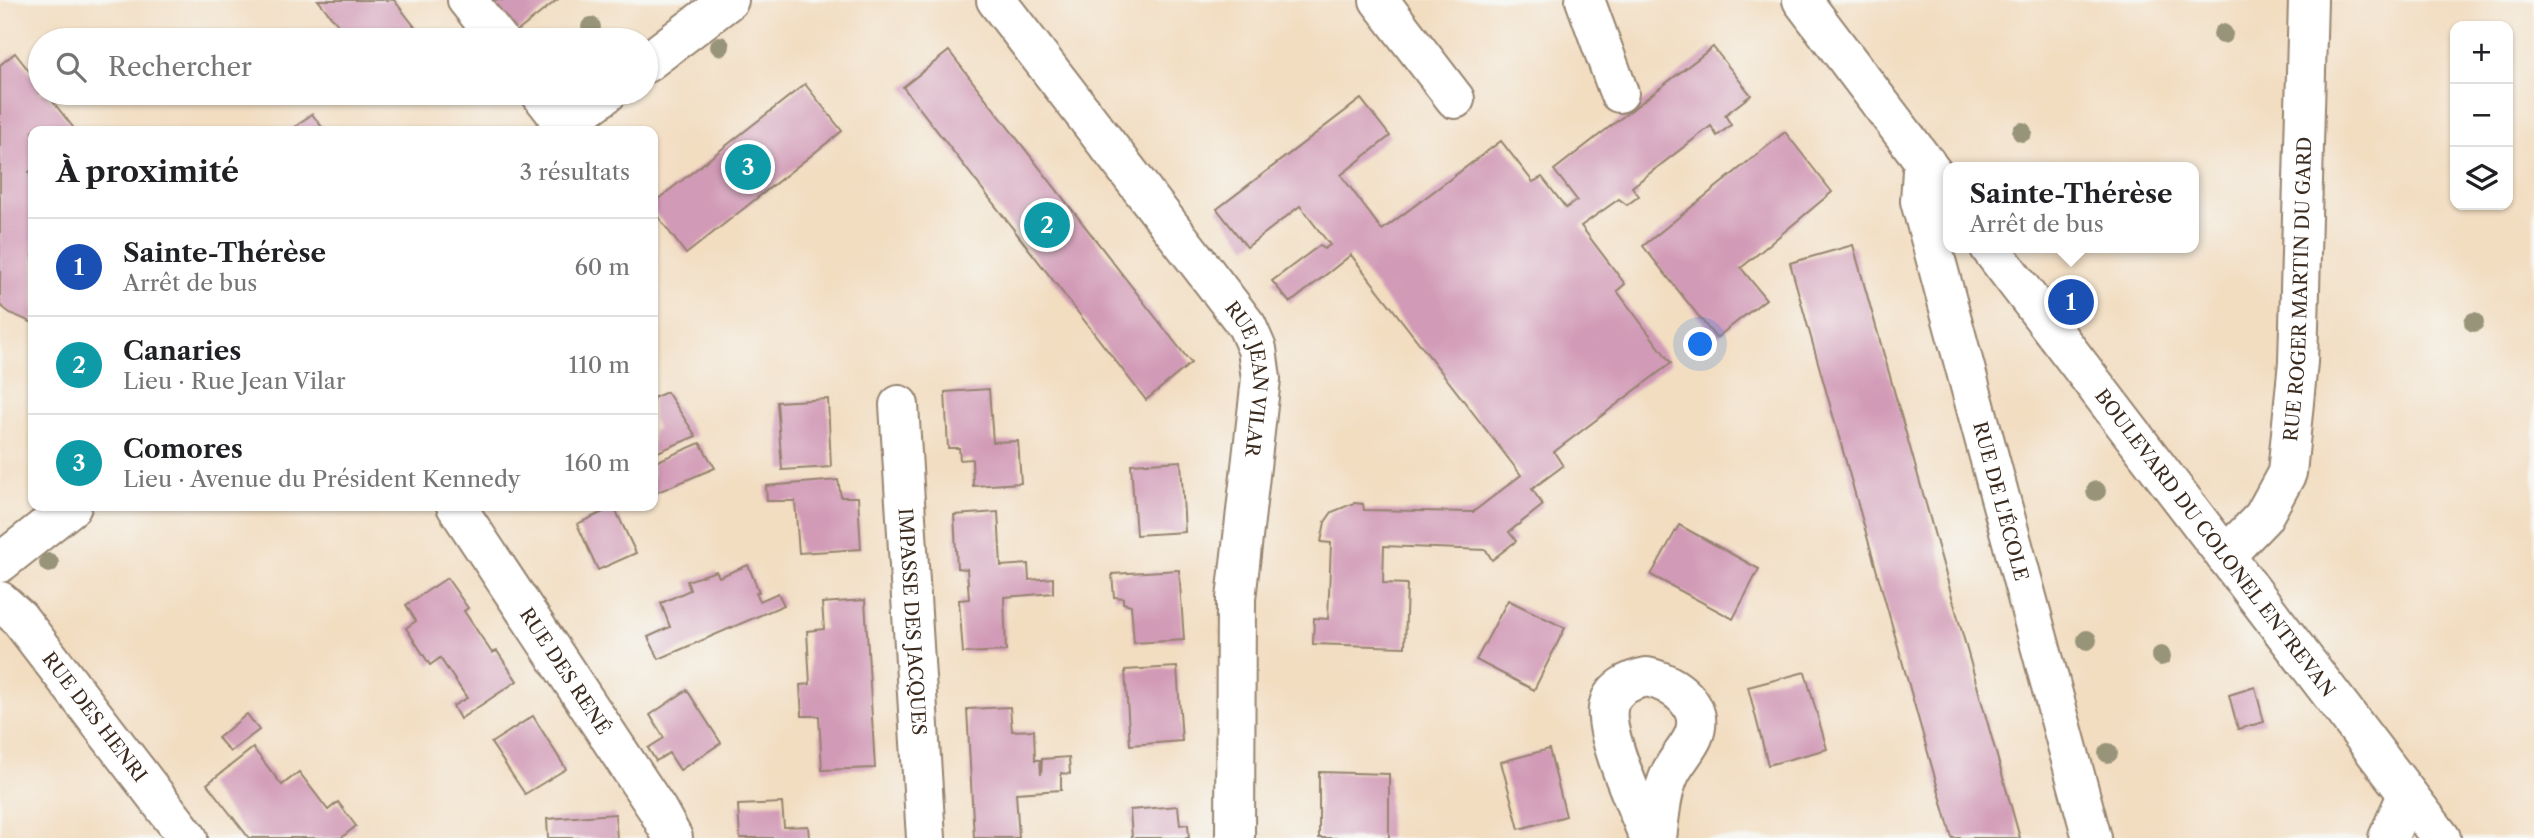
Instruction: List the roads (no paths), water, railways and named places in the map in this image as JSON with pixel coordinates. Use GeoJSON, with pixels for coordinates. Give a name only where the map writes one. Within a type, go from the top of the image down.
{"type":"FeatureCollection","features":[{"type":"Feature","properties":{"kind":"street"},"geometry":{"type":"LineString","coordinates":[[467,0],[489,28]]}},
{"type":"Feature","properties":{"kind":"street"},"geometry":{"type":"LineString","coordinates":[[658,54],[729,0]]}},
{"type":"Feature","properties":{"kind":"street","name":"RUE JEAN VILAR"},"geometry":{"type":"LineString","coordinates":[[996,0],[1247,326],[1257,349],[1261,379],[1236,599],[1235,838]]}},
{"type":"Feature","properties":{"kind":"street"},"geometry":{"type":"LineString","coordinates":[[1379,0],[1455,99]]}},
{"type":"Feature","properties":{"kind":"street"},"geometry":{"type":"LineString","coordinates":[[1585,0],[1619,93]]}},
{"type":"Feature","properties":{"kind":"street"},"geometry":{"type":"LineString","coordinates":[[1801,0],[1937,178]]}},
{"type":"Feature","properties":{"kind":"street","name":"RUE ROGER MARTIN DU GARD"},"geometry":{"type":"LineString","coordinates":[[2225,556],[2263,517],[2287,474],[2298,362],[2308,0]]}},
{"type":"Feature","properties":{"kind":"street"},"geometry":{"type":"LineString","coordinates":[[547,105],[560,126]]}},
{"type":"Feature","properties":{"kind":"street"},"geometry":{"type":"LineString","coordinates":[[564,126],[591,105]]}},
{"type":"Feature","properties":{"kind":"street","name":"RUE DE L'ÉCOLE"},"geometry":{"type":"LineString","coordinates":[[1937,178],[1922,170],[1920,201],[2092,838]]}},
{"type":"Feature","properties":{"kind":"street","name":"BOULEVARD DU COLONEL ENTREVAN"},"geometry":{"type":"LineString","coordinates":[[1994,253],[2441,838]]}},
{"type":"Feature","properties":{"kind":"street","name":"IMPASSE DES JACQUES"},"geometry":{"type":"LineString","coordinates":[[899,405],[926,838]]}},
{"type":"Feature","properties":{"kind":"street"},"geometry":{"type":"LineString","coordinates":[[0,563],[66,511]]}},
{"type":"Feature","properties":{"kind":"street","name":"RUE DES RENÉ"},"geometry":{"type":"LineString","coordinates":[[459,511],[657,809],[673,838]]}},
{"type":"Feature","properties":{"kind":"street","name":"RUE DES HENRI"},"geometry":{"type":"LineString","coordinates":[[0,601],[19,618],[188,838]]}},
{"type":"Feature","properties":{"kind":"street"},"geometry":{"type":"LineString","coordinates":[[1649,838],[1615,748],[1608,708],[1615,693],[1625,684],[1647,677],[1681,693],[1693,707],[1697,718],[1692,741],[1667,783],[1657,838]]}},
{"type":"Feature","properties":{"kind":"street"},"geometry":{"type":"LineString","coordinates":[[2388,838],[2407,794]]}},
{"type":"Feature","properties":{"kind":"place","name":"Comores"},"geometry":{"type":"Point","coordinates":[748,167]}},
{"type":"Feature","properties":{"kind":"place","name":"Canaries"},"geometry":{"type":"Point","coordinates":[1047,225]}},
{"type":"Feature","properties":{"kind":"place","name":"Sainte-Thérèse"},"geometry":{"type":"Point","coordinates":[2071,302]}}]}
